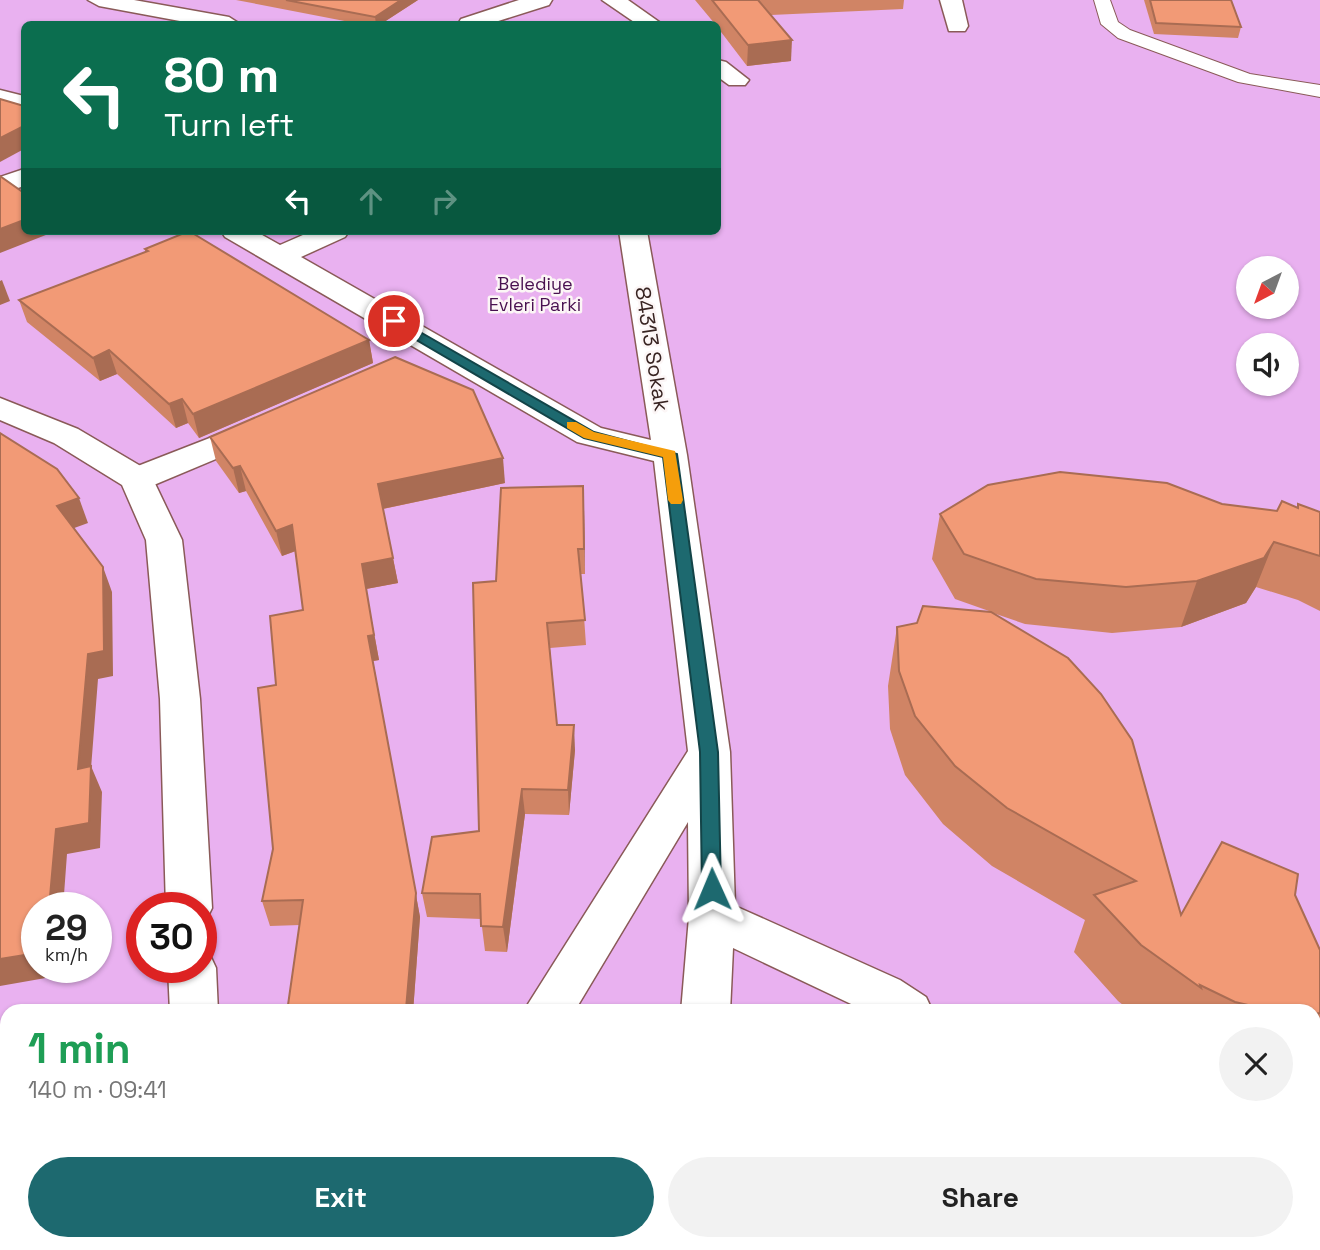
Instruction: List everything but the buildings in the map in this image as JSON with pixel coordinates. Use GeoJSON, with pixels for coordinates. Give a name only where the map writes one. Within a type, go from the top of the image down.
{"type":"FeatureCollection","features":[{"type":"Feature","properties":{"kind":"street"},"geometry":{"type":"LineString","coordinates":[[99,0],[213,21]]}},
{"type":"Feature","properties":{"kind":"street"},"geometry":{"type":"LineString","coordinates":[[478,21],[541,0]]}},
{"type":"Feature","properties":{"kind":"street"},"geometry":{"type":"LineString","coordinates":[[613,0],[646,21]]}},
{"type":"Feature","properties":{"kind":"street"},"geometry":{"type":"LineString","coordinates":[[951,0],[957,26]]}},
{"type":"Feature","properties":{"kind":"street"},"geometry":{"type":"LineString","coordinates":[[0,97],[21,103]]}},
{"type":"Feature","properties":{"kind":"street"},"geometry":{"type":"LineString","coordinates":[[0,186],[21,178]]}},
{"type":"Feature","properties":{"kind":"street"},"geometry":{"type":"LineString","coordinates":[[242,235],[589,435],[670,454]]}},
{"type":"Feature","properties":{"kind":"street"},"geometry":{"type":"LineString","coordinates":[[279,256],[326,235]]}},
{"type":"Feature","properties":{"kind":"street","name":"84313 Sokak"},"geometry":{"type":"LineString","coordinates":[[634,235],[670,454],[709,752],[712,917],[706,1004]]}},
{"type":"Feature","properties":{"kind":"street"},"geometry":{"type":"LineString","coordinates":[[405,363],[439,347]]}},
{"type":"Feature","properties":{"kind":"street"},"geometry":{"type":"LineString","coordinates":[[0,408],[66,436],[137,479],[164,540],[180,699],[189,892]]}},
{"type":"Feature","properties":{"kind":"street"},"geometry":{"type":"LineString","coordinates":[[137,479],[287,417]]}},
{"type":"Feature","properties":{"kind":"street"},"geometry":{"type":"LineString","coordinates":[[552,1004],[709,752]]}},
{"type":"Feature","properties":{"kind":"street"},"geometry":{"type":"LineString","coordinates":[[712,917],[883,995],[897,1004]]}},
{"type":"Feature","properties":{"kind":"street"},"geometry":{"type":"LineString","coordinates":[[193,983],[194,1004]]}},
{"type":"Feature","properties":{"kind":"lane"},"geometry":{"type":"LineString","coordinates":[[1102,0],[1110,24],[1124,34],[1249,82],[1277,88],[1320,91]]}},
{"type":"Feature","properties":{"kind":"green space","name":"Belediye Evleri Parki"},"geometry":{"type":"Polygon","coordinates":[[[0,0],[1320,0],[1320,1004],[0,1004],[0,0]]]}},
{"type":"Feature","properties":{"kind":"slow traffic"},"geometry":{"type":"LineString","coordinates":[[572,425],[589,435],[670,454],[676,500]]}},
{"type":"Feature","properties":{"kind":"route"},"geometry":{"type":"LineString","coordinates":[[394,321],[589,435],[670,454],[709,752],[712,889]]}}]}
